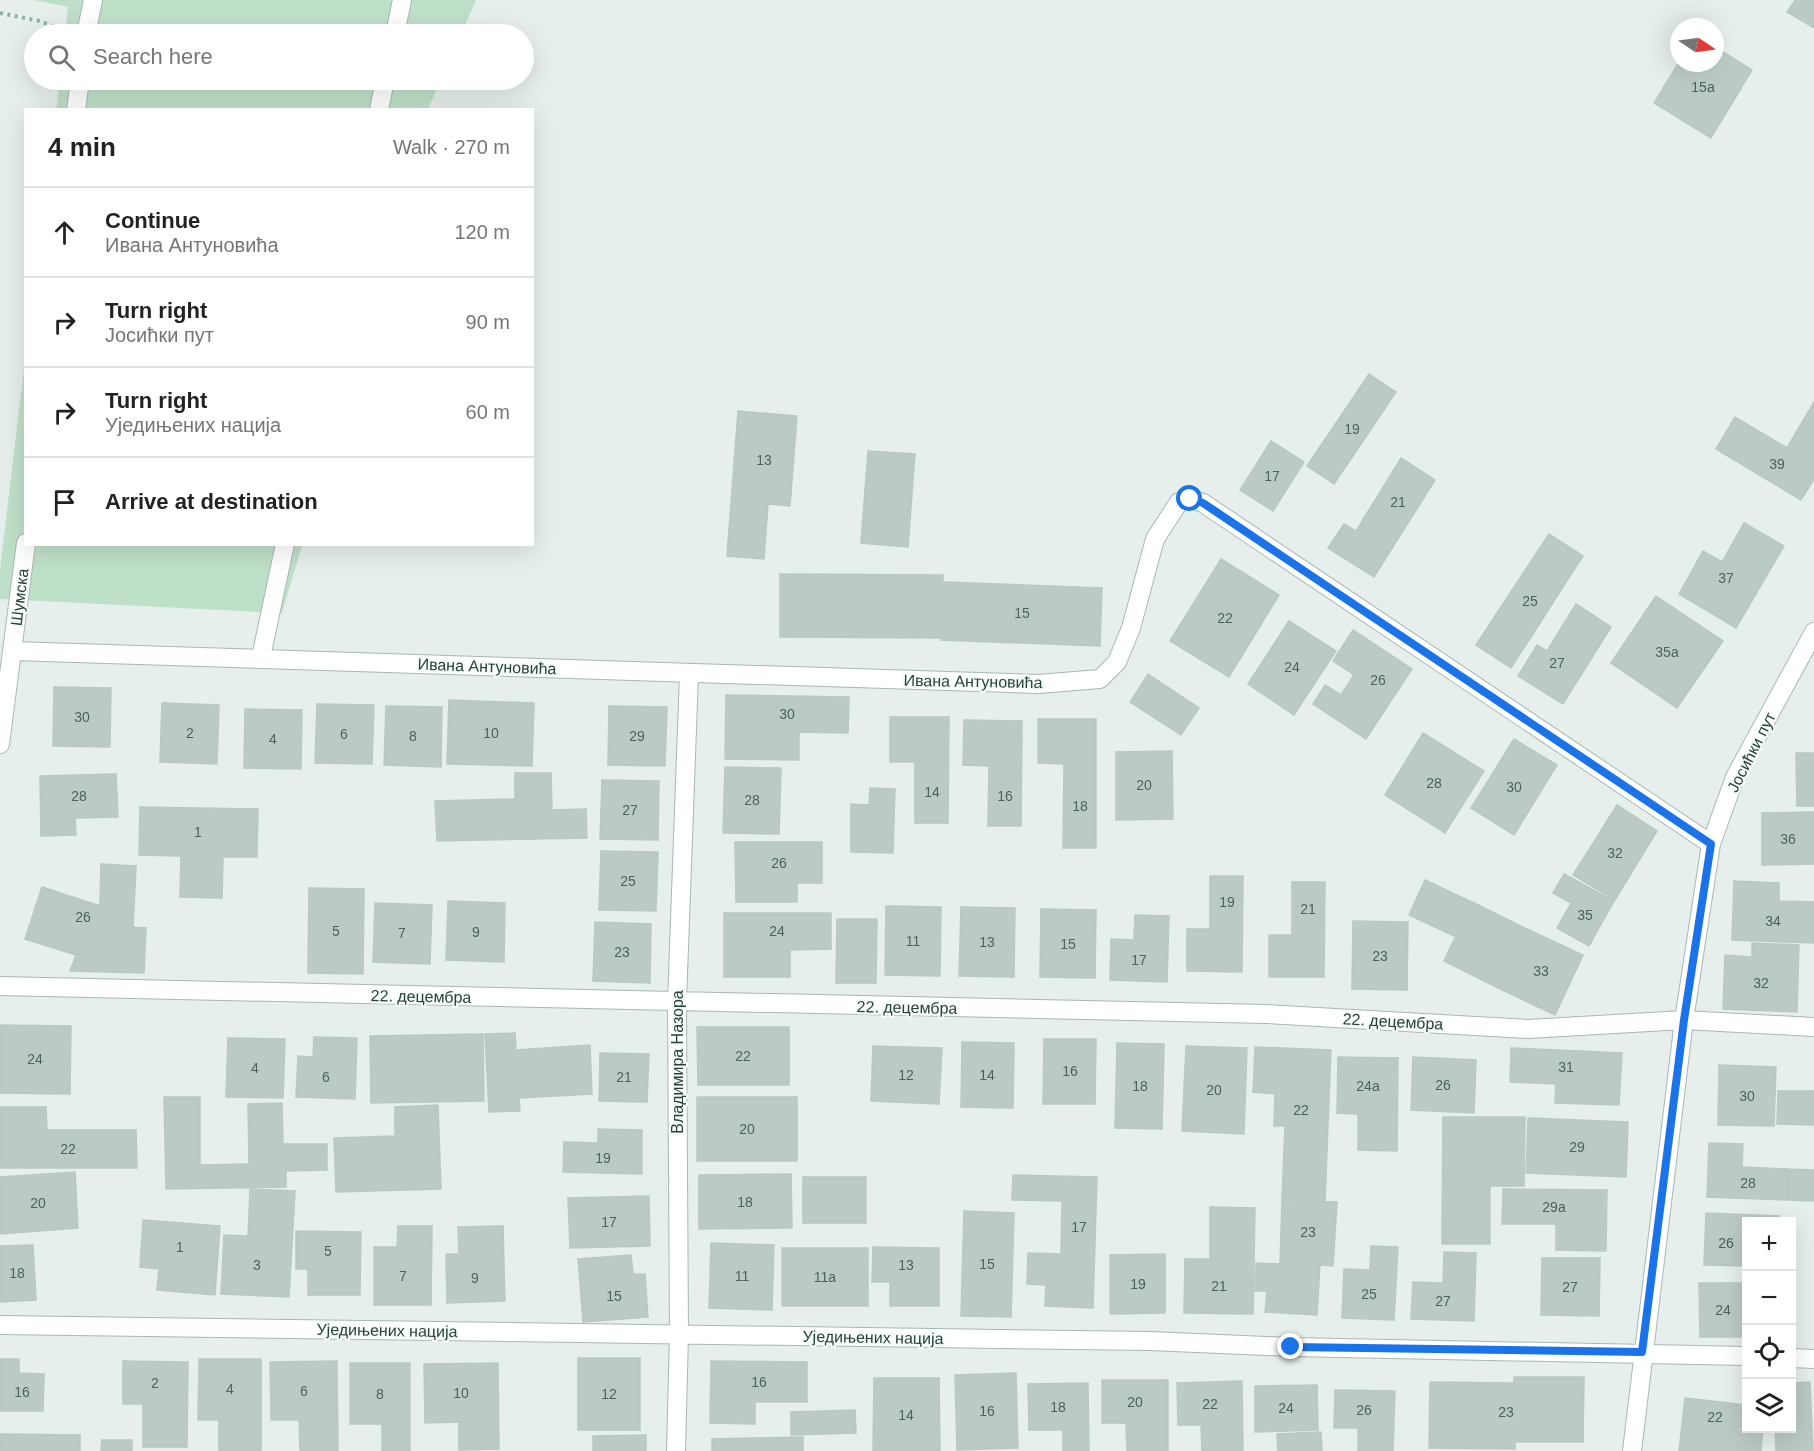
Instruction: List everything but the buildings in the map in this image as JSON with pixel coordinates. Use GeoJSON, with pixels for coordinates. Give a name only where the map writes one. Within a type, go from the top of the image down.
{"type":"FeatureCollection","features":[{"type":"Feature","properties":{"kind":"street"},"geometry":{"type":"LineString","coordinates":[[88,24],[93,0]]}},
{"type":"Feature","properties":{"kind":"street"},"geometry":{"type":"LineString","coordinates":[[397,24],[402,0]]}},
{"type":"Feature","properties":{"kind":"street"},"geometry":{"type":"LineString","coordinates":[[76,108],[79,90]]}},
{"type":"Feature","properties":{"kind":"street"},"geometry":{"type":"LineString","coordinates":[[379,108],[383,90]]}},
{"type":"Feature","properties":{"kind":"street","name":"Ивана Антуновића"},"geometry":{"type":"LineString","coordinates":[[13,651],[261,657],[688,674],[1038,684],[1100,679],[1117,662],[1131,628],[1155,539],[1179,502],[1190,499],[1203,503],[1711,844]]}},
{"type":"Feature","properties":{"kind":"street","name":"Шумска"},"geometry":{"type":"LineString","coordinates":[[0,744],[26,546]]}},
{"type":"Feature","properties":{"kind":"street"},"geometry":{"type":"LineString","coordinates":[[261,657],[285,546]]}},
{"type":"Feature","properties":{"kind":"street","name":"Јосићки пут"},"geometry":{"type":"LineString","coordinates":[[1632,1451],[1642,1352],[1684,1020],[1711,844],[1736,777],[1814,632]]}},
{"type":"Feature","properties":{"kind":"street","name":"Владимира Назора"},"geometry":{"type":"LineString","coordinates":[[676,1451],[679,1334],[676,1002],[688,674]]}},
{"type":"Feature","properties":{"kind":"street","name":"22. децембра"},"geometry":{"type":"LineString","coordinates":[[0,986],[1268,1014],[1528,1029],[1684,1020],[1814,1027]]}},
{"type":"Feature","properties":{"kind":"street","name":"Уједињених нација"},"geometry":{"type":"LineString","coordinates":[[0,1324],[679,1334],[1742,1356]]}},
{"type":"Feature","properties":{"kind":"street"},"geometry":{"type":"LineString","coordinates":[[1796,1358],[1814,1359]]}},
{"type":"Feature","properties":{"kind":"path"},"geometry":{"type":"LineString","coordinates":[[0,12],[47,24]]}},
{"type":"Feature","properties":{"kind":"green space"},"geometry":{"type":"Polygon","coordinates":[[[34,0],[476,0],[465,24],[66,24],[68,7],[34,0]]]}},
{"type":"Feature","properties":{"kind":"green space"},"geometry":{"type":"Polygon","coordinates":[[[59,90],[437,90],[428,108],[56,108],[59,90]]]}},
{"type":"Feature","properties":{"kind":"green space"},"geometry":{"type":"Polygon","coordinates":[[[24,368],[24,546],[302,546],[282,613],[0,599],[0,570],[24,368]]]}},
{"type":"Feature","properties":{"kind":"route"},"geometry":{"type":"LineString","coordinates":[[1190,499],[1203,503],[1711,844],[1684,1020],[1642,1352],[1291,1347]]}}]}
